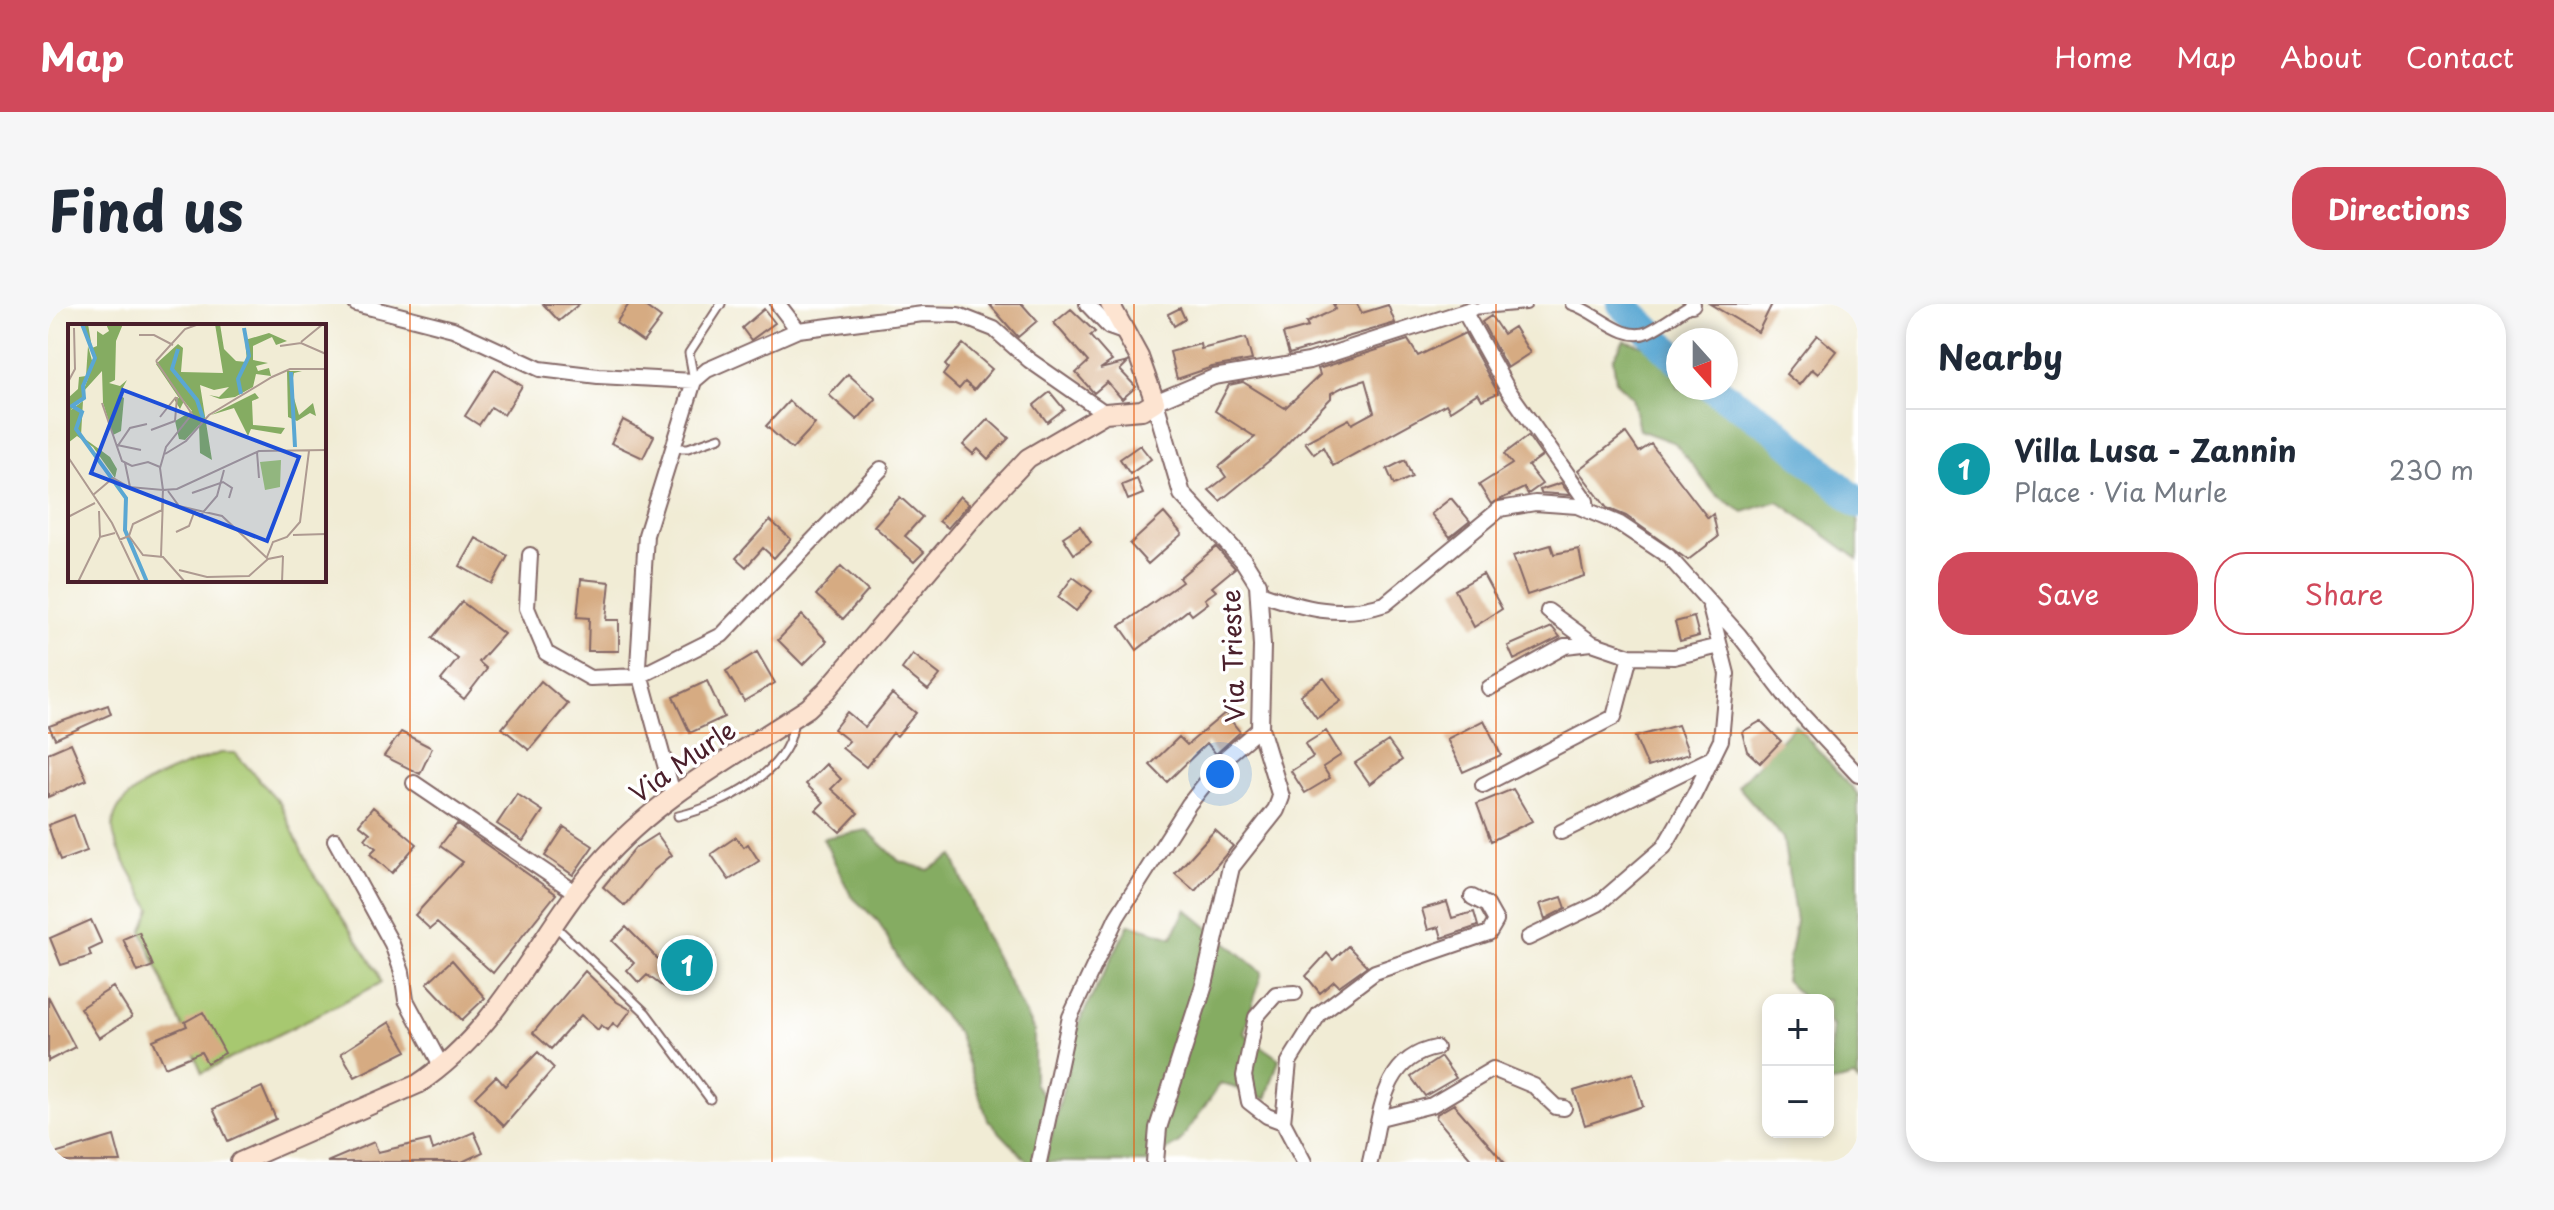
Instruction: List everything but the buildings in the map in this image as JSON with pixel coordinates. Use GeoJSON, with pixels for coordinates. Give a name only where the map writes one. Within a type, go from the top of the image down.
{"type":"FeatureCollection","features":[{"type":"Feature","properties":{"kind":"main road","name":"Via Trieste"},"geometry":{"type":"LineString","coordinates":[[1110,304],[1139,357],[1155,402]]}},
{"type":"Feature","properties":{"kind":"main road","name":"Via Murle"},"geometry":{"type":"LineString","coordinates":[[240,1162],[418,1084],[442,1067],[505,999],[575,892],[631,829],[673,794],[793,718],[826,691],[981,508],[1028,458],[1105,413],[1142,410],[1155,402]]}},
{"type":"Feature","properties":{"kind":"street"},"geometry":{"type":"LineString","coordinates":[[356,304],[453,329],[540,369],[598,376],[694,381]]}},
{"type":"Feature","properties":{"kind":"street"},"geometry":{"type":"LineString","coordinates":[[778,304],[798,330]]}},
{"type":"Feature","properties":{"kind":"street"},"geometry":{"type":"LineString","coordinates":[[1087,304],[1109,327],[1126,333]]}},
{"type":"Feature","properties":{"kind":"street"},"geometry":{"type":"LineString","coordinates":[[1155,402],[1214,377],[1309,361],[1468,310],[1526,304]]}},
{"type":"Feature","properties":{"kind":"street"},"geometry":{"type":"LineString","coordinates":[[1571,304],[1584,307],[1628,334],[1645,334],[1693,304]]}},
{"type":"Feature","properties":{"kind":"street"},"geometry":{"type":"LineString","coordinates":[[1468,310],[1508,390],[1586,501],[1587,510]]}},
{"type":"Feature","properties":{"kind":"street"},"geometry":{"type":"LineString","coordinates":[[673,794],[638,666],[646,535],[694,381],[707,370],[798,330],[923,314],[958,315],[994,329],[1029,360],[1105,413]]}},
{"type":"Feature","properties":{"kind":"street","name":"Via Trieste"},"geometry":{"type":"LineString","coordinates":[[1155,402],[1182,494],[1256,578],[1260,593],[1260,728],[1279,781],[1279,803],[1231,867],[1204,985],[1158,1128],[1155,1162]]}},
{"type":"Feature","properties":{"kind":"street"},"geometry":{"type":"LineString","coordinates":[[530,555],[527,608],[546,653],[590,678],[640,676],[722,635],[881,469]]}},
{"type":"Feature","properties":{"kind":"street"},"geometry":{"type":"LineString","coordinates":[[1260,593],[1330,613],[1363,612],[1385,604],[1500,509],[1535,503],[1577,506],[1620,524],[1668,556],[1710,607],[1720,613],[1791,703],[1858,775]]}},
{"type":"Feature","properties":{"kind":"street"},"geometry":{"type":"LineString","coordinates":[[1528,938],[1598,904],[1664,847],[1721,740],[1727,674],[1710,607]]}},
{"type":"Feature","properties":{"kind":"street"},"geometry":{"type":"LineString","coordinates":[[1548,611],[1592,643],[1630,656],[1674,657],[1720,646]]}},
{"type":"Feature","properties":{"kind":"street"},"geometry":{"type":"LineString","coordinates":[[1489,688],[1565,646],[1592,643]]}},
{"type":"Feature","properties":{"kind":"street"},"geometry":{"type":"LineString","coordinates":[[1483,785],[1614,717],[1630,656]]}},
{"type":"Feature","properties":{"kind":"street"},"geometry":{"type":"LineString","coordinates":[[1039,1162],[1070,1017],[1117,917],[1189,804],[1227,756],[1260,728]]}},
{"type":"Feature","properties":{"kind":"street"},"geometry":{"type":"LineString","coordinates":[[1561,832],[1712,758]]}},
{"type":"Feature","properties":{"kind":"street"},"geometry":{"type":"LineString","coordinates":[[414,783],[575,892]]}},
{"type":"Feature","properties":{"kind":"street"},"geometry":{"type":"LineString","coordinates":[[335,840],[392,944],[402,972],[406,1000],[442,1067]]}},
{"type":"Feature","properties":{"kind":"street"},"geometry":{"type":"LineString","coordinates":[[1304,1162],[1283,1122],[1289,1062],[1319,1014],[1375,972],[1489,933],[1496,921],[1487,905],[1472,897]]}},
{"type":"Feature","properties":{"kind":"street"},"geometry":{"type":"LineString","coordinates":[[1283,1122],[1267,1116],[1249,1102],[1244,1076],[1256,1017],[1276,994],[1295,993]]}},
{"type":"Feature","properties":{"kind":"street"},"geometry":{"type":"LineString","coordinates":[[1370,1162],[1380,1118],[1397,1067],[1416,1052],[1436,1048]]}},
{"type":"Feature","properties":{"kind":"street"},"geometry":{"type":"LineString","coordinates":[[1380,1118],[1432,1105],[1493,1069],[1534,1086],[1556,1107],[1564,1108]]}},
{"type":"Feature","properties":{"kind":"lane"},"geometry":{"type":"LineString","coordinates":[[694,381],[689,353],[721,304]]}},
{"type":"Feature","properties":{"kind":"lane"},"geometry":{"type":"LineString","coordinates":[[673,448],[697,446],[720,437]]}},
{"type":"Feature","properties":{"kind":"lane"},"geometry":{"type":"LineString","coordinates":[[678,816],[705,807],[768,769],[787,748],[793,735],[793,718]]}},
{"type":"Feature","properties":{"kind":"lane"},"geometry":{"type":"LineString","coordinates":[[552,924],[646,1013],[710,1099]]}},
{"type":"Feature","properties":{"kind":"green space"},"geometry":{"type":"Polygon","coordinates":[[[1664,339],[1666,341],[1666,400],[1738,400],[1738,396],[1770,419],[1858,496],[1858,559],[1778,501],[1743,512],[1715,494],[1675,443],[1639,430],[1632,397],[1616,382],[1613,359],[1624,340],[1642,345],[1664,339]]]}},
{"type":"Feature","properties":{"kind":"green space"},"geometry":{"type":"Polygon","coordinates":[[[1795,724],[1858,795],[1858,1082],[1854,1077],[1834,1082],[1834,994],[1799,994],[1785,980],[1796,921],[1783,838],[1738,786],[1795,724]]]}},
{"type":"Feature","properties":{"kind":"green space"},"geometry":{"type":"Polygon","coordinates":[[[220,753],[235,753],[280,803],[309,867],[378,972],[381,983],[202,1073],[142,932],[151,909],[117,844],[114,819],[121,804],[150,781],[220,753]]]}},
{"type":"Feature","properties":{"kind":"green space"},"geometry":{"type":"Polygon","coordinates":[[[867,830],[899,861],[928,870],[953,856],[982,930],[1034,1031],[1034,1083],[1047,1101],[1034,1162],[1028,1162],[988,1120],[958,1033],[905,971],[878,921],[851,896],[823,838],[867,830]]]}},
{"type":"Feature","properties":{"kind":"green space"},"geometry":{"type":"Polygon","coordinates":[[[1186,909],[1262,972],[1244,1033],[1279,1059],[1266,1099],[1221,1083],[1179,1143],[1152,1159],[1152,1162],[1045,1162],[1080,1020],[1129,924],[1172,937],[1186,909]]]}},
{"type":"Feature","properties":{"kind":"waterway"},"geometry":{"type":"LineString","coordinates":[[1622,304],[1666,348]]}},
{"type":"Feature","properties":{"kind":"waterway"},"geometry":{"type":"LineString","coordinates":[[1731,400],[1773,428],[1858,503]]}},
{"type":"Feature","properties":{"kind":"place","name":"Villa Lusa - Zannin"},"geometry":{"type":"Point","coordinates":[687,965]}}]}
